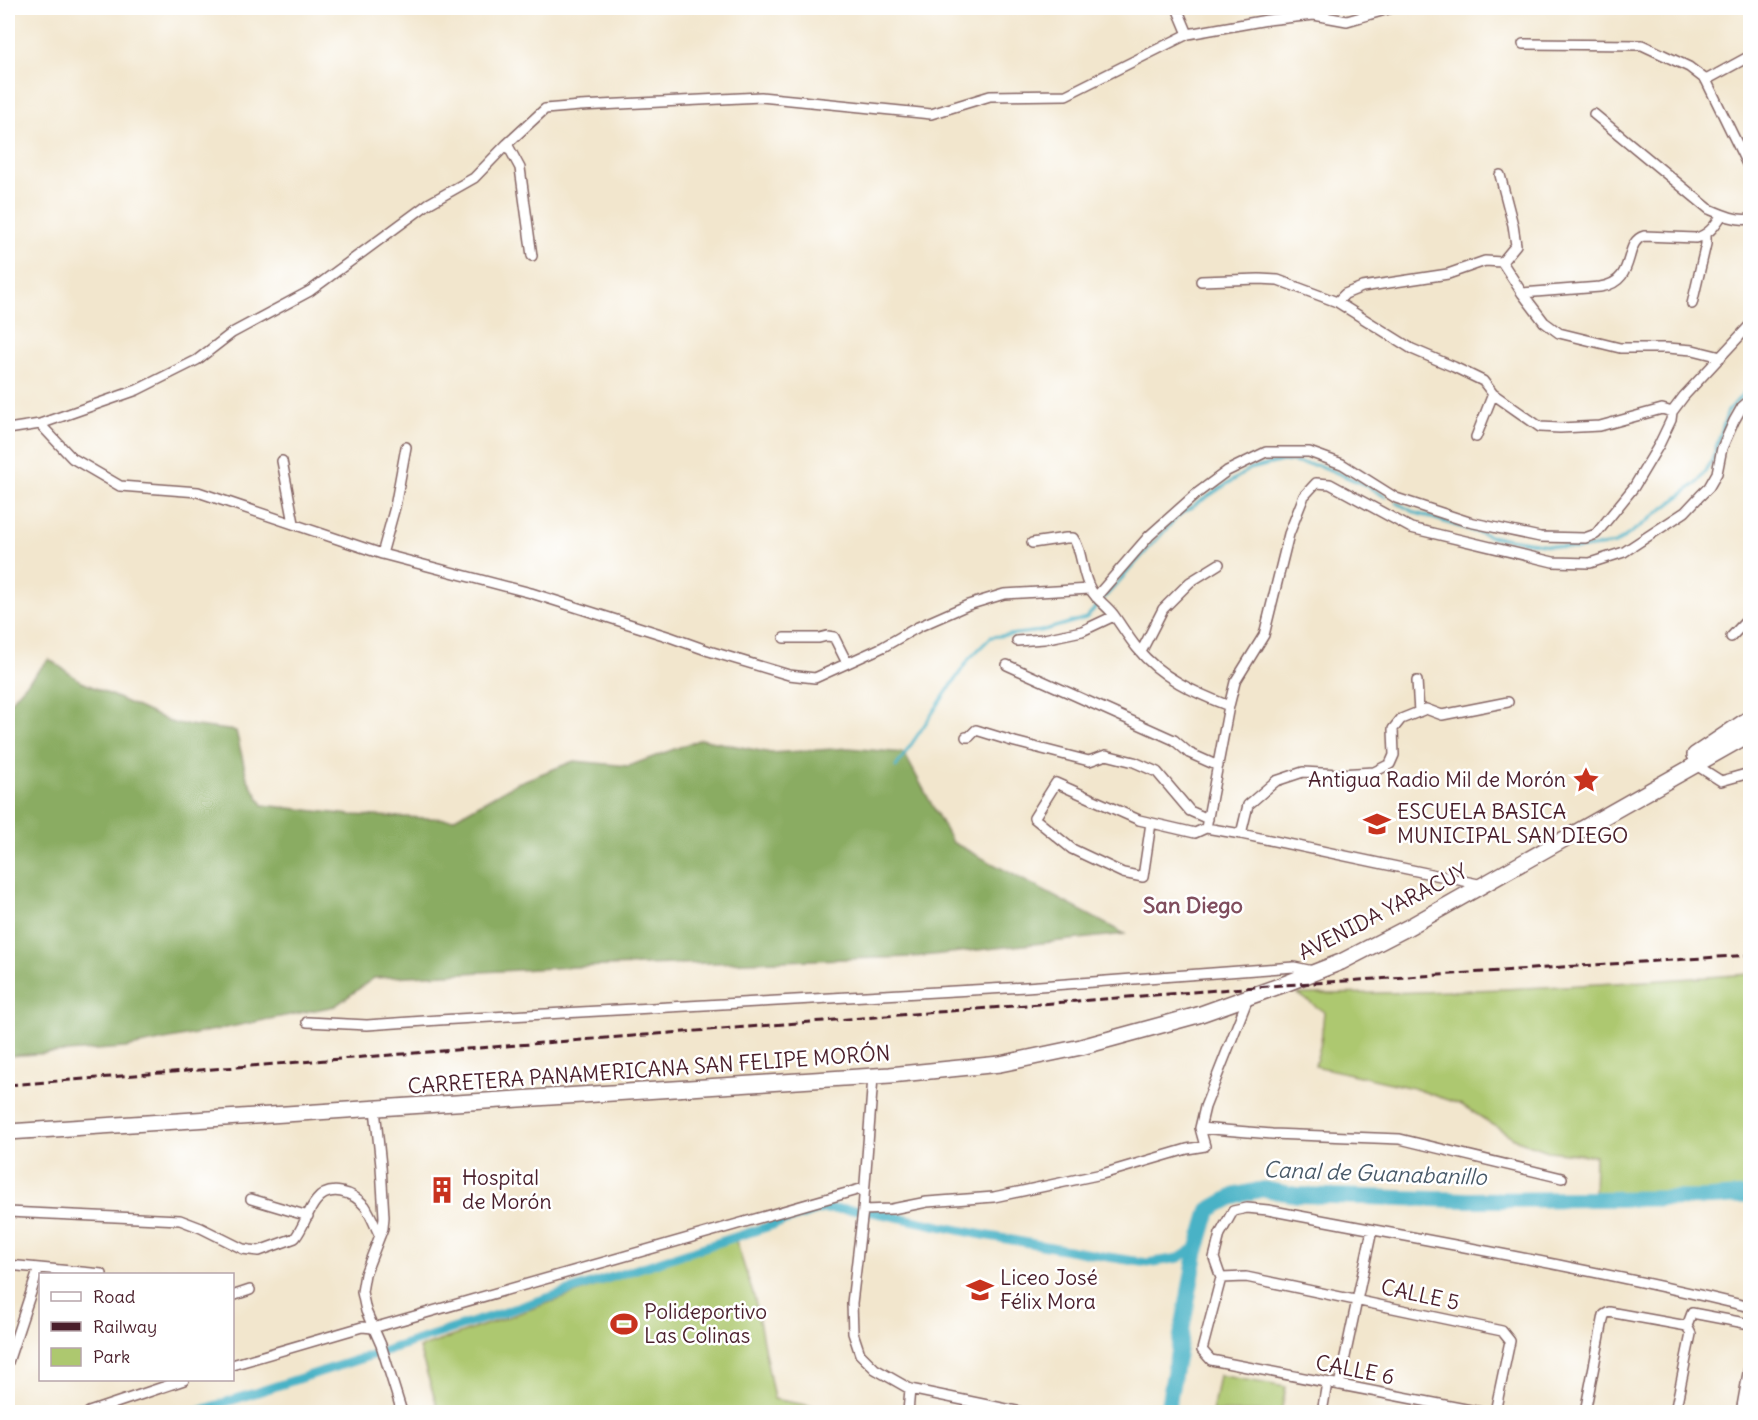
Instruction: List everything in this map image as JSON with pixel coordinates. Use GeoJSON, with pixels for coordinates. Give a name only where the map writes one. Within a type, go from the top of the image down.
{"type":"FeatureCollection","features":[{"type":"Feature","properties":{"kind":"main road"},"geometry":{"type":"LineString","coordinates":[[1626,803],[1750,718]]}},
{"type":"Feature","properties":{"kind":"main road"},"geometry":{"type":"LineString","coordinates":[[1626,803],[1750,734]]}},
{"type":"Feature","properties":{"kind":"main road","name":"AVENIDA YARACUY"},"geometry":{"type":"LineString","coordinates":[[1282,986],[1341,962],[1407,928],[1626,803]]}},
{"type":"Feature","properties":{"kind":"main road","name":"CARRETERA PANAMERICANA SAN FELIPE MORÓN"},"geometry":{"type":"LineString","coordinates":[[8,1132],[873,1077],[1000,1064],[1081,1047],[1198,1016],[1282,986]]}},
{"type":"Feature","properties":{"kind":"street"},"geometry":{"type":"LineString","coordinates":[[1177,8],[1188,34]]}},
{"type":"Feature","properties":{"kind":"street"},"geometry":{"type":"LineString","coordinates":[[8,429],[40,424],[137,390],[197,360],[232,333],[310,291],[428,204],[474,178],[545,109],[761,97],[931,114],[990,96],[1066,95],[1188,34],[1312,11],[1347,21],[1392,8]]}},
{"type":"Feature","properties":{"kind":"street"},"geometry":{"type":"LineString","coordinates":[[1523,44],[1641,45],[1689,67],[1706,80],[1749,164]]}},
{"type":"Feature","properties":{"kind":"street"},"geometry":{"type":"LineString","coordinates":[[1706,80],[1750,56]]}},
{"type":"Feature","properties":{"kind":"street"},"geometry":{"type":"LineString","coordinates":[[1594,114],[1709,209],[1741,220],[1750,219]]}},
{"type":"Feature","properties":{"kind":"street"},"geometry":{"type":"LineString","coordinates":[[507,144],[520,168],[532,256]]}},
{"type":"Feature","properties":{"kind":"street"},"geometry":{"type":"LineString","coordinates":[[1500,175],[1516,245],[1502,262]]}},
{"type":"Feature","properties":{"kind":"street"},"geometry":{"type":"LineString","coordinates":[[1522,293],[1612,284],[1622,277],[1635,242],[1639,238],[1654,236],[1696,238],[1706,235],[1722,215]]}},
{"type":"Feature","properties":{"kind":"street"},"geometry":{"type":"LineString","coordinates":[[1692,304],[1706,235]]}},
{"type":"Feature","properties":{"kind":"street"},"geometry":{"type":"LineString","coordinates":[[1337,302],[1345,294],[1362,287],[1448,274],[1485,261],[1502,262]]}},
{"type":"Feature","properties":{"kind":"street"},"geometry":{"type":"LineString","coordinates":[[1502,262],[1544,322],[1559,333],[1620,348],[1693,350],[1720,357]]}},
{"type":"Feature","properties":{"kind":"street"},"geometry":{"type":"LineString","coordinates":[[1201,281],[1278,280],[1337,302],[1412,350],[1483,381],[1493,394],[1540,427],[1600,426],[1662,409],[1672,411]]}},
{"type":"Feature","properties":{"kind":"street"},"geometry":{"type":"LineString","coordinates":[[1097,598],[1149,536],[1196,494],[1227,471],[1266,453],[1309,452],[1342,464],[1396,498],[1469,522],[1540,537],[1585,538],[1596,534],[1634,487],[1659,445],[1671,420],[1672,411],[1750,325]]}},
{"type":"Feature","properties":{"kind":"street"},"geometry":{"type":"LineString","coordinates":[[1476,437],[1493,394]]}},
{"type":"Feature","properties":{"kind":"street"},"geometry":{"type":"LineString","coordinates":[[1151,823],[1143,877],[1123,873],[1072,849],[1034,818],[1056,783],[1139,820],[1195,833],[1207,824],[1235,682],[1264,635],[1289,534],[1304,496],[1316,483],[1330,484],[1411,528],[1553,562],[1590,562],[1624,552],[1685,512],[1709,487],[1717,473],[1722,448],[1734,421],[1742,407],[1750,400]]}},
{"type":"Feature","properties":{"kind":"street"},"geometry":{"type":"LineString","coordinates":[[40,424],[72,458],[120,486],[198,492],[382,554],[531,593],[789,675],[815,678],[968,605],[1004,594],[1090,589]]}},
{"type":"Feature","properties":{"kind":"street"},"geometry":{"type":"LineString","coordinates":[[382,554],[395,507],[406,447]]}},
{"type":"Feature","properties":{"kind":"street"},"geometry":{"type":"LineString","coordinates":[[282,461],[294,523]]}},
{"type":"Feature","properties":{"kind":"street"},"geometry":{"type":"LineString","coordinates":[[1032,543],[1073,538],[1078,544],[1082,568],[1090,589],[1112,613],[1141,652],[1162,673],[1197,693],[1229,706]]}},
{"type":"Feature","properties":{"kind":"street"},"geometry":{"type":"LineString","coordinates":[[1141,652],[1162,609],[1190,582],[1219,564]]}},
{"type":"Feature","properties":{"kind":"street"},"geometry":{"type":"LineString","coordinates":[[1017,641],[1044,639],[1082,631],[1112,613]]}},
{"type":"Feature","properties":{"kind":"street"},"geometry":{"type":"LineString","coordinates":[[1731,637],[1750,617]]}},
{"type":"Feature","properties":{"kind":"street"},"geometry":{"type":"LineString","coordinates":[[784,638],[827,636],[834,638],[847,663]]}},
{"type":"Feature","properties":{"kind":"street"},"geometry":{"type":"LineString","coordinates":[[1006,665],[1174,740],[1190,753],[1218,766]]}},
{"type":"Feature","properties":{"kind":"street"},"geometry":{"type":"LineString","coordinates":[[1417,681],[1419,712]]}},
{"type":"Feature","properties":{"kind":"street"},"geometry":{"type":"LineString","coordinates":[[1241,834],[1248,805],[1276,781],[1303,772],[1339,774],[1374,772],[1390,764],[1394,755],[1393,729],[1401,719],[1426,709],[1442,715],[1508,702]]}},
{"type":"Feature","properties":{"kind":"street"},"geometry":{"type":"LineString","coordinates":[[966,737],[976,730],[1089,761],[1106,755],[1134,762],[1156,772],[1190,811],[1207,824],[1241,834],[1483,885]]}},
{"type":"Feature","properties":{"kind":"street"},"geometry":{"type":"LineString","coordinates":[[1696,765],[1721,780],[1750,772]]}},
{"type":"Feature","properties":{"kind":"street"},"geometry":{"type":"LineString","coordinates":[[307,1022],[367,1025],[1026,987],[1294,967],[1317,971]]}},
{"type":"Feature","properties":{"kind":"street"},"geometry":{"type":"LineString","coordinates":[[863,1209],[892,1209],[927,1202],[994,1197],[1102,1174],[1187,1149],[1205,1146],[1200,1128],[1205,1107],[1248,998]]}},
{"type":"Feature","properties":{"kind":"street"},"geometry":{"type":"LineString","coordinates":[[873,1077],[863,1209],[852,1303],[853,1333],[860,1354],[875,1369],[910,1389],[974,1408],[1021,1413]]}},
{"type":"Feature","properties":{"kind":"street"},"geometry":{"type":"LineString","coordinates":[[375,1109],[381,1166],[383,1228],[365,1274],[362,1292],[366,1311],[381,1345],[402,1413]]}},
{"type":"Feature","properties":{"kind":"street"},"geometry":{"type":"LineString","coordinates":[[1200,1128],[1272,1134],[1400,1139],[1562,1178]]}},
{"type":"Feature","properties":{"kind":"street"},"geometry":{"type":"LineString","coordinates":[[234,1364],[362,1327],[373,1328],[864,1188]]}},
{"type":"Feature","properties":{"kind":"street"},"geometry":{"type":"LineString","coordinates":[[8,1212],[180,1220],[243,1249],[260,1251],[295,1238],[316,1201],[326,1192],[334,1191],[358,1200],[366,1208],[380,1236]]}},
{"type":"Feature","properties":{"kind":"street"},"geometry":{"type":"LineString","coordinates":[[251,1199],[308,1216]]}},
{"type":"Feature","properties":{"kind":"street"},"geometry":{"type":"LineString","coordinates":[[1221,1278],[1214,1258],[1220,1234],[1233,1211],[1247,1208],[1268,1210],[1605,1274],[1750,1307]]}},
{"type":"Feature","properties":{"kind":"street"},"geometry":{"type":"LineString","coordinates":[[1339,1384],[1372,1230]]}},
{"type":"Feature","properties":{"kind":"street"},"geometry":{"type":"LineString","coordinates":[[8,1265],[81,1273]]}},
{"type":"Feature","properties":{"kind":"street"},"geometry":{"type":"LineString","coordinates":[[8,1362],[39,1269]]}},
{"type":"Feature","properties":{"kind":"street","name":"CALLE 5"},"geometry":{"type":"LineString","coordinates":[[1221,1278],[1246,1277],[1502,1331],[1510,1341],[1495,1413]]}},
{"type":"Feature","properties":{"kind":"street","name":"CALLE 6"},"geometry":{"type":"LineString","coordinates":[[1221,1278],[1202,1350],[1211,1360],[1481,1413]]}},
{"type":"Feature","properties":{"kind":"street"},"geometry":{"type":"LineString","coordinates":[[234,1295],[250,1290]]}},
{"type":"Feature","properties":{"kind":"street"},"geometry":{"type":"LineString","coordinates":[[1585,1413],[1604,1315],[1609,1312],[1687,1326]]}},
{"type":"Feature","properties":{"kind":"street"},"geometry":{"type":"LineString","coordinates":[[1676,1413],[1691,1334],[1687,1326],[1692,1313],[1750,1324]]}},
{"type":"Feature","properties":{"kind":"street"},"geometry":{"type":"LineString","coordinates":[[1741,1413],[1750,1362]]}},
{"type":"Feature","properties":{"kind":"street"},"geometry":{"type":"LineString","coordinates":[[89,1413],[157,1383],[175,1381]]}},
{"type":"Feature","properties":{"kind":"street"},"geometry":{"type":"LineString","coordinates":[[1322,1413],[1327,1383]]}},
{"type":"Feature","properties":{"kind":"street"},"geometry":{"type":"LineString","coordinates":[[908,1413],[910,1389]]}},
{"type":"Feature","properties":{"kind":"green space"},"geometry":{"type":"Polygon","coordinates":[[[49,659],[82,682],[173,723],[236,731],[247,778],[263,805],[351,815],[453,819],[515,784],[574,761],[629,766],[701,739],[771,753],[849,748],[904,753],[952,842],[1125,934],[914,957],[572,967],[374,978],[335,1006],[125,1048],[8,1056],[8,704],[49,659]]]}},
{"type":"Feature","properties":{"kind":"green space"},"geometry":{"type":"Polygon","coordinates":[[[1750,974],[1750,1195],[1711,1198],[1594,1199],[1595,1156],[1548,1151],[1517,1140],[1462,1105],[1413,1088],[1315,1066],[1321,1042],[1324,1012],[1298,994],[1524,988],[1750,974]]]}},
{"type":"Feature","properties":{"kind":"green space","name":"Polideportivo Las Colinas"},"geometry":{"type":"Polygon","coordinates":[[[735,1238],[755,1300],[774,1399],[811,1406],[825,1412],[439,1412],[419,1348],[735,1238]]]}},
{"type":"Feature","properties":{"kind":"green space"},"geometry":{"type":"Polygon","coordinates":[[[1219,1375],[1286,1387],[1281,1412],[1212,1412],[1219,1375]]]}},
{"type":"Feature","properties":{"kind":"waterway"},"geometry":{"type":"LineString","coordinates":[[1397,503],[1416,513],[1489,536],[1576,549],[1615,544],[1698,482],[1712,460],[1728,411],[1750,386]]}},
{"type":"Feature","properties":{"kind":"waterway"},"geometry":{"type":"LineString","coordinates":[[896,767],[969,659],[991,637],[1041,631],[1086,618],[1178,516],[1250,469],[1283,461],[1321,466],[1363,484],[1386,497]]}},
{"type":"Feature","properties":{"kind":"waterway","name":"Canal de Guanabanillo"},"geometry":{"type":"LineString","coordinates":[[1167,1412],[1196,1254],[1209,1210],[1236,1195],[1264,1189],[1297,1195],[1468,1200],[1711,1198],[1750,1195]]}},
{"type":"Feature","properties":{"kind":"waterway"},"geometry":{"type":"LineString","coordinates":[[196,1412],[822,1209],[863,1210],[978,1234],[1148,1263],[1179,1258],[1199,1245]]}},
{"type":"Feature","properties":{"kind":"railway"},"geometry":{"type":"LineString","coordinates":[[8,1085],[1282,985],[1750,955]]}},
{"type":"Feature","properties":{"kind":"place","name":"Antigua Radio Mil de Morón"},"geometry":{"type":"Point","coordinates":[1586,780]}},
{"type":"Feature","properties":{"kind":"place","name":"ESCUELA BASICA MUNICIPAL SAN DIEGO"},"geometry":{"type":"Point","coordinates":[1377,824]}},
{"type":"Feature","properties":{"kind":"place","name":"Hospital de Morón"},"geometry":{"type":"Point","coordinates":[442,1190]}},
{"type":"Feature","properties":{"kind":"place","name":"Liceo José Félix Mora"},"geometry":{"type":"Point","coordinates":[980,1290]}},
{"type":"Feature","properties":{"kind":"place","name":"Polideportivo Las Colinas"},"geometry":{"type":"Point","coordinates":[624,1324]}},
{"type":"Feature","properties":{"kind":"district","name":"San Diego"},"geometry":{"type":"Point","coordinates":[1193,905]}}]}
